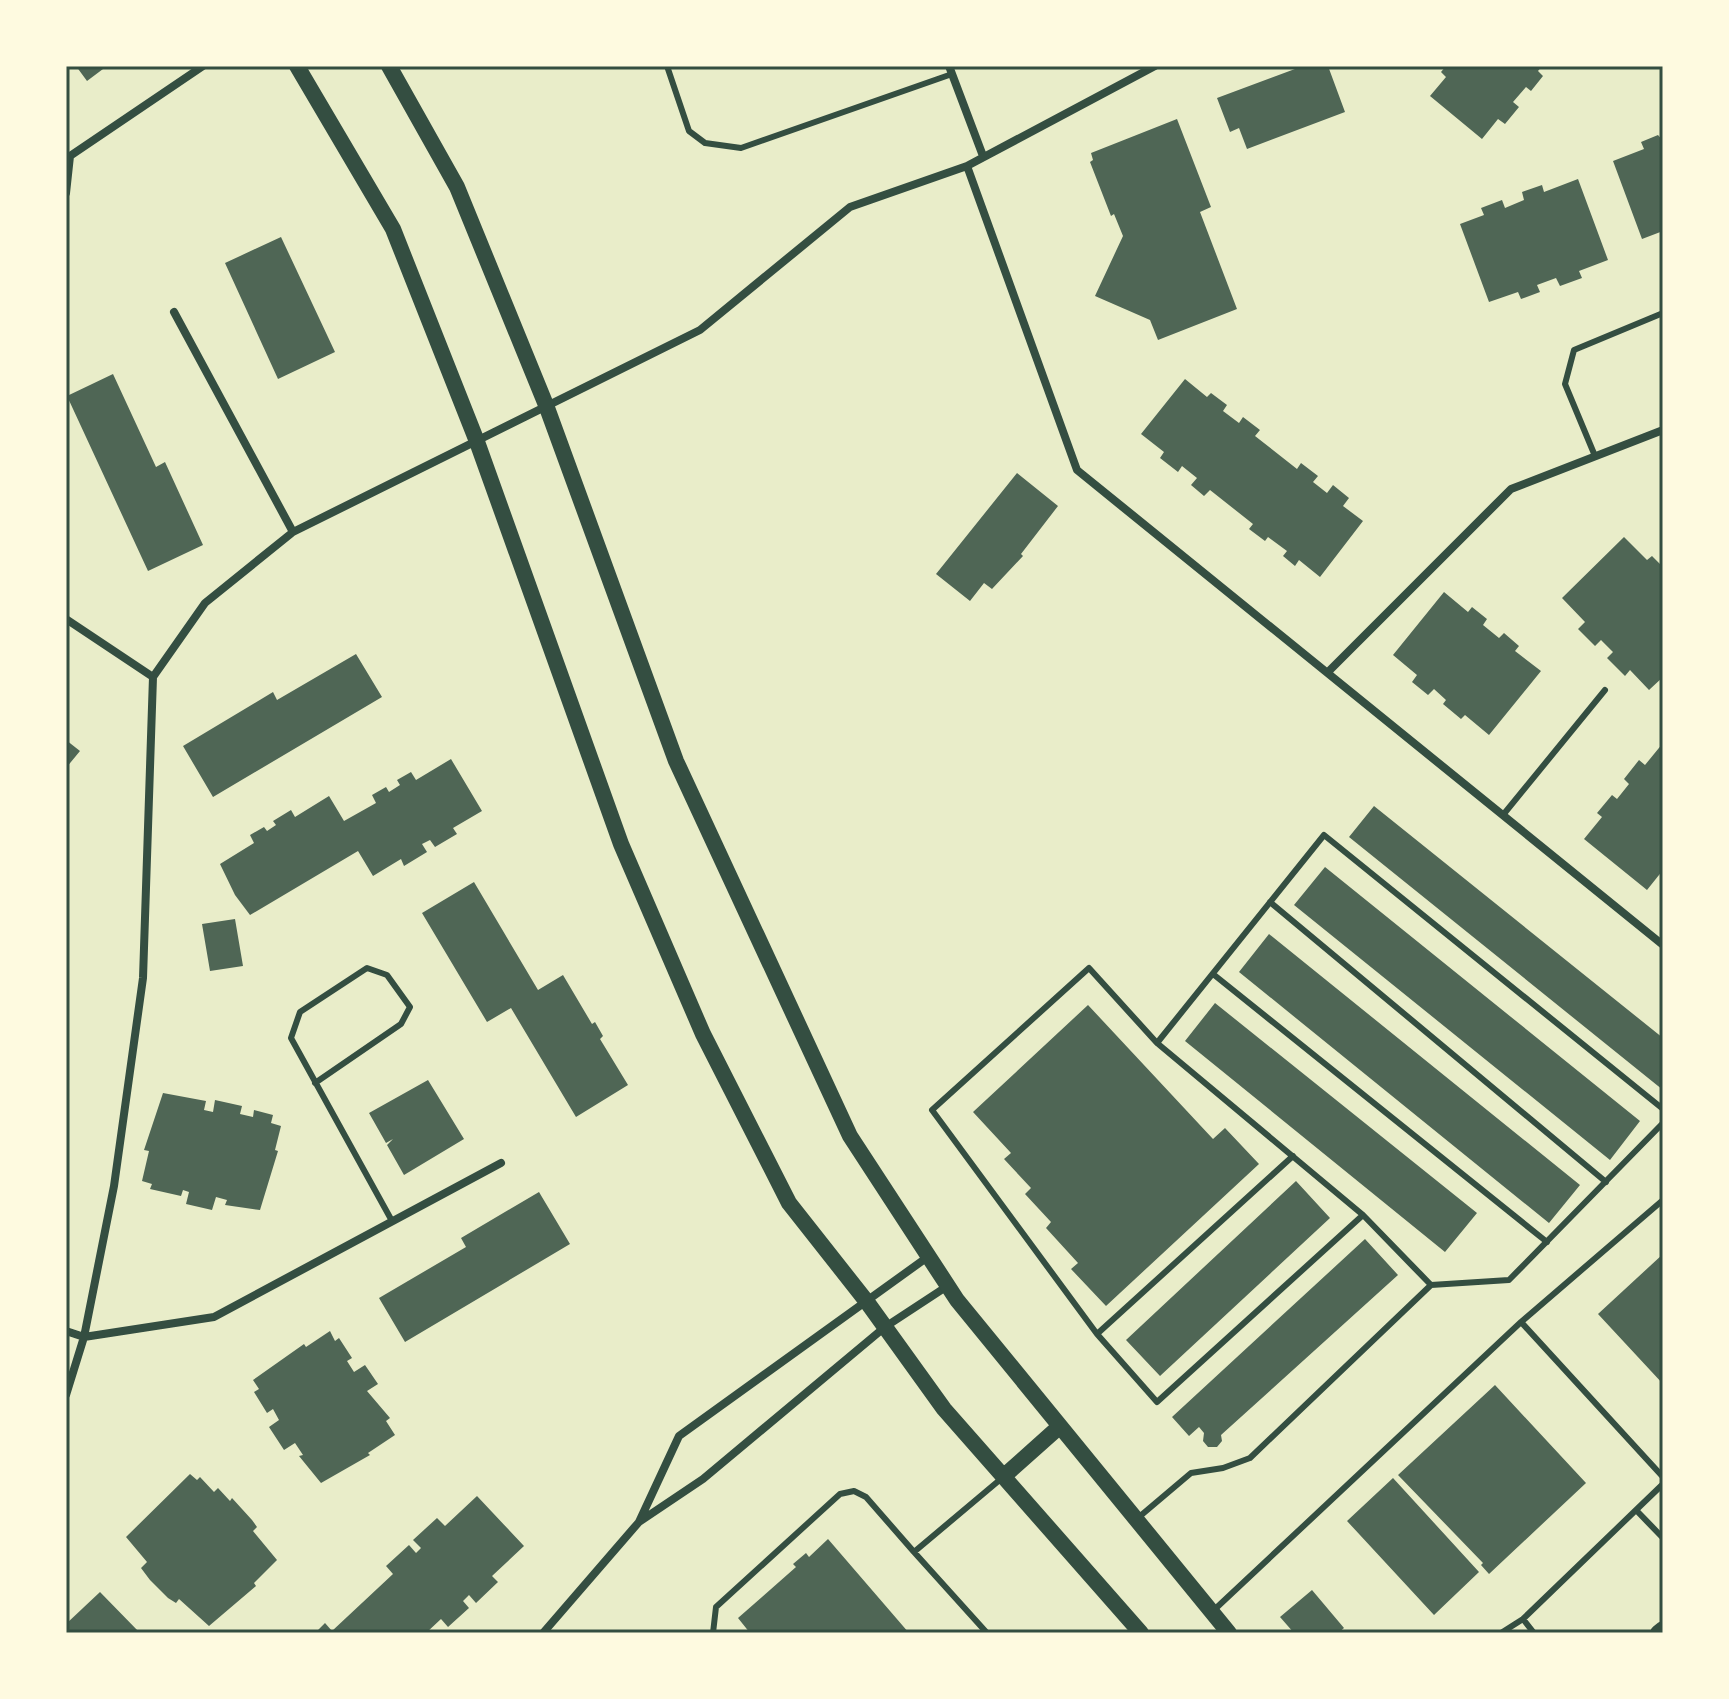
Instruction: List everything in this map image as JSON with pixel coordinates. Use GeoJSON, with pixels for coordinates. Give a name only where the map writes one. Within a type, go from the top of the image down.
{"type":"FeatureCollection","features":[{"type":"Feature","properties":{"kind":"main road"},"geometry":{"type":"LineString","coordinates":[[297,66],[393,229],[476,439],[621,844],[703,1034],[789,1203],[867,1302],[944,1409],[1141,1633]]}},
{"type":"Feature","properties":{"kind":"main road"},"geometry":{"type":"LineString","coordinates":[[389,66],[457,187],[546,405],[676,761],[850,1136],[957,1300],[1213,1611],[1222,1631]]}},
{"type":"Feature","properties":{"kind":"main road"},"geometry":{"type":"LineString","coordinates":[[1003,1477],[1059,1427]]}},
{"type":"Feature","properties":{"kind":"main road"},"geometry":{"type":"LineString","coordinates":[[1658,1633],[1663,1629]]}},
{"type":"Feature","properties":{"kind":"street"},"geometry":{"type":"LineString","coordinates":[[66,193],[68,154],[203,66]]}},
{"type":"Feature","properties":{"kind":"street"},"geometry":{"type":"LineString","coordinates":[[66,1395],[84,1337],[114,1186],[143,978],[153,677],[205,603],[293,532],[700,330],[850,207],[967,166],[1155,66]]}},
{"type":"Feature","properties":{"kind":"street"},"geometry":{"type":"LineString","coordinates":[[950,70],[983,156]]}},
{"type":"Feature","properties":{"kind":"street"},"geometry":{"type":"LineString","coordinates":[[967,166],[1077,470],[1663,945]]}},
{"type":"Feature","properties":{"kind":"street"},"geometry":{"type":"LineString","coordinates":[[174,312],[293,532]]}},
{"type":"Feature","properties":{"kind":"street"},"geometry":{"type":"LineString","coordinates":[[1328,672],[1511,489],[1663,430]]}},
{"type":"Feature","properties":{"kind":"street"},"geometry":{"type":"LineString","coordinates":[[66,619],[153,677]]}},
{"type":"Feature","properties":{"kind":"street"},"geometry":{"type":"LineString","coordinates":[[66,1331],[84,1337],[214,1317],[501,1163]]}},
{"type":"Feature","properties":{"kind":"street"},"geometry":{"type":"LineString","coordinates":[[639,1522],[679,1436],[929,1256]]}},
{"type":"Feature","properties":{"kind":"street"},"geometry":{"type":"LineString","coordinates":[[543,1633],[639,1522],[703,1479],[885,1327],[949,1285]]}},
{"type":"Feature","properties":{"kind":"lane"},"geometry":{"type":"LineString","coordinates":[[667,66],[689,131],[705,143],[741,148],[950,70]]}},
{"type":"Feature","properties":{"kind":"lane"},"geometry":{"type":"LineString","coordinates":[[1595,456],[1565,384],[1574,350],[1663,313]]}},
{"type":"Feature","properties":{"kind":"lane"},"geometry":{"type":"LineString","coordinates":[[1503,815],[1605,690]]}},
{"type":"Feature","properties":{"kind":"lane"},"geometry":{"type":"LineString","coordinates":[[1157,1043],[1324,835],[1663,1109]]}},
{"type":"Feature","properties":{"kind":"lane"},"geometry":{"type":"LineString","coordinates":[[1270,902],[1606,1182]]}},
{"type":"Feature","properties":{"kind":"lane"},"geometry":{"type":"LineString","coordinates":[[315,1083],[401,1024],[410,1007],[387,975],[367,968],[300,1012],[291,1038],[315,1083],[392,1221]]}},
{"type":"Feature","properties":{"kind":"lane"},"geometry":{"type":"LineString","coordinates":[[1363,1215],[1157,1402],[1097,1334],[932,1110],[1089,968],[1157,1043],[1363,1215],[1431,1285]]}},
{"type":"Feature","properties":{"kind":"lane"},"geometry":{"type":"LineString","coordinates":[[1213,974],[1547,1242]]}},
{"type":"Feature","properties":{"kind":"lane"},"geometry":{"type":"LineString","coordinates":[[1136,1519],[1191,1473],[1223,1468],[1250,1458],[1431,1285],[1509,1280],[1663,1123]]}},
{"type":"Feature","properties":{"kind":"lane"},"geometry":{"type":"LineString","coordinates":[[1097,1334],[1293,1156]]}},
{"type":"Feature","properties":{"kind":"lane"},"geometry":{"type":"LineString","coordinates":[[1213,1611],[1521,1322],[1663,1200]]}},
{"type":"Feature","properties":{"kind":"lane"},"geometry":{"type":"LineString","coordinates":[[1521,1322],[1663,1477]]}},
{"type":"Feature","properties":{"kind":"lane"},"geometry":{"type":"LineString","coordinates":[[914,1552],[1003,1477]]}},
{"type":"Feature","properties":{"kind":"lane"},"geometry":{"type":"LineString","coordinates":[[1501,1633],[1523,1619],[1663,1484]]}},
{"type":"Feature","properties":{"kind":"lane"},"geometry":{"type":"LineString","coordinates":[[713,1633],[716,1607],[840,1494],[854,1491],[866,1497],[987,1633]]}},
{"type":"Feature","properties":{"kind":"lane"},"geometry":{"type":"LineString","coordinates":[[1636,1510],[1663,1538]]}},
{"type":"Feature","properties":{"kind":"lane"},"geometry":{"type":"LineString","coordinates":[[1523,1619],[1534,1633]]}},
{"type":"Feature","properties":{"kind":"building"},"geometry":{"type":"Polygon","coordinates":[[[76,66],[107,66],[87,81],[76,66]]]}},
{"type":"Feature","properties":{"kind":"building"},"geometry":{"type":"Polygon","coordinates":[[[1303,66],[1328,66],[1345,112],[1247,149],[1239,128],[1230,132],[1217,98],[1303,66]]]}},
{"type":"Feature","properties":{"kind":"building"},"geometry":{"type":"Polygon","coordinates":[[[1446,66],[1542,66],[1538,71],[1543,76],[1531,91],[1526,87],[1513,102],[1519,107],[1505,124],[1498,119],[1482,139],[1430,96],[1446,77],[1441,72],[1446,66]]]}},
{"type":"Feature","properties":{"kind":"building"},"geometry":{"type":"Polygon","coordinates":[[[1177,119],[1211,207],[1200,212],[1237,309],[1158,340],[1150,320],[1095,296],[1123,236],[1114,214],[1111,216],[1090,162],[1093,160],[1091,153],[1177,119]]]}},
{"type":"Feature","properties":{"kind":"building"},"geometry":{"type":"Polygon","coordinates":[[[1658,135],[1663,141],[1663,231],[1642,239],[1613,161],[1644,149],[1641,142],[1658,135]]]}},
{"type":"Feature","properties":{"kind":"building"},"geometry":{"type":"Polygon","coordinates":[[[1578,179],[1608,260],[1579,271],[1582,278],[1560,286],[1556,278],[1537,285],[1540,292],[1521,299],[1518,292],[1489,302],[1460,224],[1484,215],[1481,208],[1502,200],[1505,208],[1524,200],[1522,192],[1542,185],[1544,192],[1578,179]]]}},
{"type":"Feature","properties":{"kind":"building"},"geometry":{"type":"Polygon","coordinates":[[[281,237],[335,352],[278,379],[225,263],[281,237]]]}},
{"type":"Feature","properties":{"kind":"building"},"geometry":{"type":"Polygon","coordinates":[[[113,374],[156,467],[165,462],[203,545],[148,571],[67,396],[113,374]]]}},
{"type":"Feature","properties":{"kind":"building"},"geometry":{"type":"Polygon","coordinates":[[[1185,379],[1207,397],[1211,393],[1227,405],[1223,411],[1239,423],[1243,417],[1260,430],[1255,436],[1297,469],[1301,463],[1318,476],[1313,482],[1327,493],[1333,485],[1349,498],[1343,506],[1363,521],[1320,577],[1299,560],[1295,566],[1283,556],[1287,551],[1268,537],[1265,541],[1249,529],[1253,524],[1210,490],[1204,496],[1191,485],[1197,478],[1182,466],[1178,472],[1160,458],[1164,452],[1141,434],[1185,379]]]}},
{"type":"Feature","properties":{"kind":"building"},"geometry":{"type":"Polygon","coordinates":[[[1017,473],[1058,506],[1021,554],[1023,556],[992,589],[984,583],[970,601],[936,574],[1017,473]]]}},
{"type":"Feature","properties":{"kind":"building"},"geometry":{"type":"Polygon","coordinates":[[[1624,537],[1647,560],[1652,556],[1663,567],[1663,677],[1649,690],[1630,670],[1625,676],[1607,658],[1613,652],[1601,640],[1595,646],[1578,629],[1585,622],[1562,598],[1624,537]]]}},
{"type":"Feature","properties":{"kind":"building"},"geometry":{"type":"Polygon","coordinates":[[[1444,592],[1468,612],[1472,607],[1487,619],[1483,625],[1499,638],[1504,633],[1519,646],[1515,651],[1541,671],[1489,735],[1465,715],[1461,719],[1443,704],[1446,700],[1434,689],[1428,695],[1412,682],[1417,675],[1393,655],[1444,592]]]}},
{"type":"Feature","properties":{"kind":"building"},"geometry":{"type":"Polygon","coordinates":[[[356,654],[382,697],[213,797],[183,746],[273,692],[277,700],[356,654]]]}},
{"type":"Feature","properties":{"kind":"building"},"geometry":{"type":"Polygon","coordinates":[[[66,740],[80,751],[66,768],[66,740]]]}},
{"type":"Feature","properties":{"kind":"building"},"geometry":{"type":"Polygon","coordinates":[[[1663,743],[1663,870],[1647,890],[1584,839],[1602,817],[1597,813],[1612,795],[1617,799],[1629,784],[1624,779],[1639,760],[1645,765],[1663,743]]]}},
{"type":"Feature","properties":{"kind":"building"},"geometry":{"type":"Polygon","coordinates":[[[451,759],[482,811],[453,828],[457,834],[435,847],[430,840],[422,844],[427,852],[404,866],[401,859],[373,876],[358,851],[250,915],[235,895],[220,864],[254,843],[250,835],[264,827],[267,831],[276,825],[273,821],[291,810],[295,817],[329,796],[344,821],[376,803],[372,795],[386,787],[389,792],[400,785],[397,780],[411,772],[416,780],[451,759]]]}},
{"type":"Feature","properties":{"kind":"building"},"geometry":{"type":"Polygon","coordinates":[[[1374,806],[1663,1038],[1663,1090],[1349,837],[1374,806]]]}},
{"type":"Feature","properties":{"kind":"building"},"geometry":{"type":"Polygon","coordinates":[[[1325,867],[1640,1121],[1610,1160],[1294,905],[1325,867]]]}},
{"type":"Feature","properties":{"kind":"building"},"geometry":{"type":"Polygon","coordinates":[[[474,882],[538,990],[563,975],[592,1024],[595,1022],[603,1036],[600,1039],[628,1085],[576,1117],[511,1008],[487,1022],[422,913],[474,882]]]}},
{"type":"Feature","properties":{"kind":"building"},"geometry":{"type":"Polygon","coordinates":[[[235,919],[243,966],[210,971],[202,924],[235,919]]]}},
{"type":"Feature","properties":{"kind":"building"},"geometry":{"type":"Polygon","coordinates":[[[1269,934],[1580,1185],[1549,1223],[1239,972],[1269,934]]]}},
{"type":"Feature","properties":{"kind":"building"},"geometry":{"type":"Polygon","coordinates":[[[1215,1003],[1477,1213],[1445,1252],[1185,1041],[1215,1003]]]}},
{"type":"Feature","properties":{"kind":"building"},"geometry":{"type":"Polygon","coordinates":[[[1088,1005],[1213,1139],[1225,1128],[1259,1164],[1106,1306],[1071,1269],[1078,1263],[1046,1228],[1051,1222],[1025,1194],[1031,1188],[1004,1159],[1011,1153],[973,1112],[1088,1005]]]}},
{"type":"Feature","properties":{"kind":"building"},"geometry":{"type":"Polygon","coordinates":[[[428,1080],[464,1139],[404,1175],[387,1145],[393,1139],[386,1143],[369,1113],[428,1080]]]}},
{"type":"Feature","properties":{"kind":"building"},"geometry":{"type":"Polygon","coordinates":[[[163,1093],[206,1101],[204,1110],[213,1112],[215,1100],[242,1106],[240,1114],[253,1117],[254,1110],[273,1115],[271,1123],[281,1126],[275,1150],[278,1151],[260,1210],[225,1205],[227,1200],[216,1197],[212,1210],[186,1204],[189,1192],[183,1190],[181,1196],[150,1189],[152,1184],[142,1181],[149,1151],[144,1150],[163,1093]]]}},
{"type":"Feature","properties":{"kind":"building"},"geometry":{"type":"Polygon","coordinates":[[[1296,1181],[1330,1218],[1160,1376],[1126,1340],[1296,1181]]]}},
{"type":"Feature","properties":{"kind":"building"},"geometry":{"type":"Polygon","coordinates":[[[539,1192],[570,1244],[405,1342],[379,1298],[466,1247],[461,1238],[539,1192]]]}},
{"type":"Feature","properties":{"kind":"building"},"geometry":{"type":"Polygon","coordinates":[[[1365,1239],[1398,1275],[1221,1435],[1222,1441],[1217,1447],[1208,1447],[1199,1427],[1189,1436],[1172,1417],[1365,1239]]]}},
{"type":"Feature","properties":{"kind":"building"},"geometry":{"type":"Polygon","coordinates":[[[1663,1254],[1663,1384],[1598,1314],[1663,1254]]]}},
{"type":"Feature","properties":{"kind":"building"},"geometry":{"type":"Polygon","coordinates":[[[330,1331],[335,1341],[339,1338],[352,1358],[347,1361],[354,1372],[365,1365],[378,1384],[367,1391],[390,1418],[386,1421],[395,1435],[368,1453],[370,1455],[321,1483],[299,1456],[303,1455],[295,1443],[284,1450],[269,1427],[279,1420],[273,1409],[267,1413],[254,1392],[259,1389],[253,1380],[304,1344],[306,1347],[330,1331]]]}},
{"type":"Feature","properties":{"kind":"building"},"geometry":{"type":"Polygon","coordinates":[[[1495,1385],[1586,1483],[1489,1574],[1481,1565],[1483,1563],[1398,1475],[1495,1385]]]}},
{"type":"Feature","properties":{"kind":"building"},"geometry":{"type":"Polygon","coordinates":[[[190,1474],[197,1480],[200,1477],[214,1492],[218,1488],[230,1501],[232,1498],[252,1520],[257,1527],[253,1531],[277,1560],[254,1583],[256,1586],[209,1626],[179,1599],[176,1603],[168,1598],[150,1580],[141,1568],[147,1562],[126,1537],[190,1474]]]}},
{"type":"Feature","properties":{"kind":"building"},"geometry":{"type":"Polygon","coordinates":[[[1393,1478],[1479,1572],[1434,1615],[1347,1521],[1393,1478]]]}},
{"type":"Feature","properties":{"kind":"building"},"geometry":{"type":"Polygon","coordinates":[[[477,1496],[524,1546],[492,1576],[498,1582],[476,1603],[469,1595],[463,1601],[469,1608],[448,1627],[441,1619],[426,1633],[315,1633],[325,1623],[332,1631],[393,1574],[386,1566],[409,1545],[416,1553],[421,1548],[413,1540],[437,1518],[445,1526],[477,1496]]]}},
{"type":"Feature","properties":{"kind":"building"},"geometry":{"type":"Polygon","coordinates":[[[828,1539],[909,1633],[750,1633],[738,1618],[796,1567],[793,1564],[806,1553],[809,1557],[828,1539]]]}},
{"type":"Feature","properties":{"kind":"building"},"geometry":{"type":"Polygon","coordinates":[[[1312,1590],[1344,1628],[1338,1633],[1294,1633],[1280,1617],[1312,1590]]]}},
{"type":"Feature","properties":{"kind":"building"},"geometry":{"type":"Polygon","coordinates":[[[100,1592],[140,1633],[66,1633],[66,1624],[100,1592]]]}}]}
